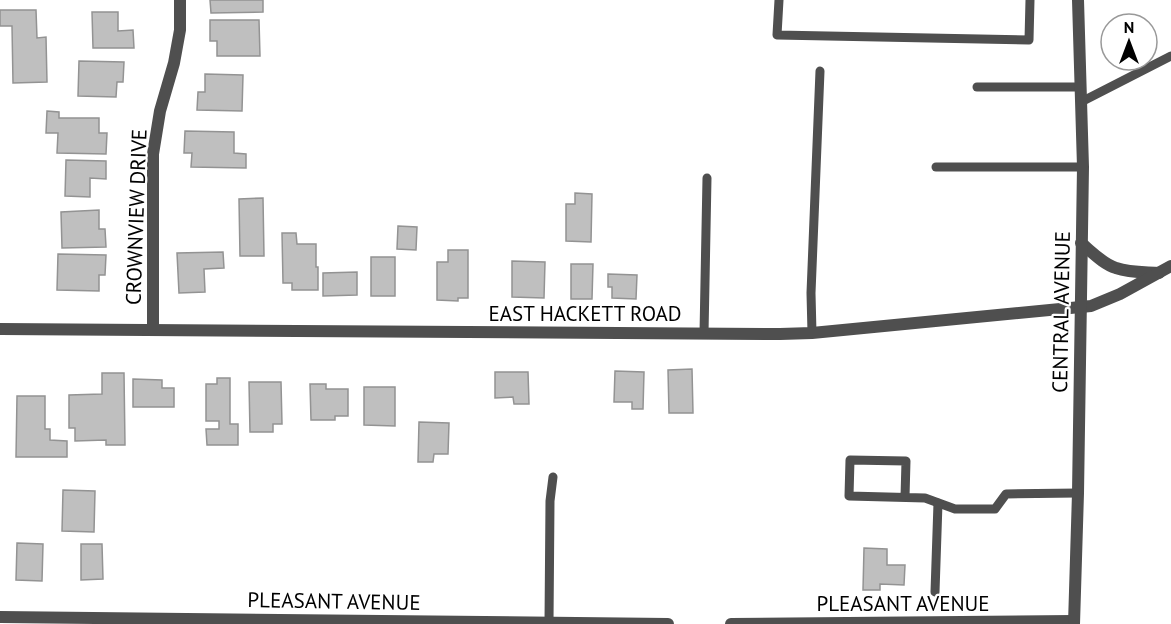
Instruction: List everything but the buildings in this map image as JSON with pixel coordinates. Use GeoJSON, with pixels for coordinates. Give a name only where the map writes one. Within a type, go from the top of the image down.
{"type":"FeatureCollection","features":[{"type":"Feature","properties":{"kind":"street","name":"CROWNVIEW DRIVE"},"geometry":{"type":"LineString","coordinates":[[153,329],[153,154],[160,111],[174,63],[180,30],[180,0]]}},
{"type":"Feature","properties":{"kind":"street","name":"CENTRAL AVENUE"},"geometry":{"type":"LineString","coordinates":[[1074,623],[1083,167],[1078,0]]}},
{"type":"Feature","properties":{"kind":"street","name":"EAST HACKETT ROAD"},"geometry":{"type":"LineString","coordinates":[[1081,243],[1114,268],[1131,271],[1165,270]]}},
{"type":"Feature","properties":{"kind":"street","name":"EAST HACKETT ROAD"},"geometry":{"type":"LineString","coordinates":[[0,329],[812,333],[1080,308],[1100,303],[1165,270]]}},
{"type":"Feature","properties":{"kind":"street","name":"PLEASANT AVENUE"},"geometry":{"type":"LineString","coordinates":[[3,620],[668,624]]}},
{"type":"Feature","properties":{"kind":"street","name":"PLEASANT AVENUE"},"geometry":{"type":"LineString","coordinates":[[731,624],[1074,623]]}},
{"type":"Feature","properties":{"kind":"lane"},"geometry":{"type":"LineString","coordinates":[[779,0],[777,35],[1029,40],[1030,0]]}},
{"type":"Feature","properties":{"kind":"lane"},"geometry":{"type":"LineString","coordinates":[[1081,102],[1171,56]]}},
{"type":"Feature","properties":{"kind":"lane"},"geometry":{"type":"LineString","coordinates":[[812,333],[820,71]]}},
{"type":"Feature","properties":{"kind":"lane"},"geometry":{"type":"LineString","coordinates":[[977,87],[1081,87]]}},
{"type":"Feature","properties":{"kind":"lane"},"geometry":{"type":"LineString","coordinates":[[936,167],[1083,167]]}},
{"type":"Feature","properties":{"kind":"lane"},"geometry":{"type":"LineString","coordinates":[[704,334],[707,178]]}},
{"type":"Feature","properties":{"kind":"lane"},"geometry":{"type":"LineString","coordinates":[[905,497],[906,461],[850,460],[849,496],[925,498],[955,509],[995,509],[1006,494],[1078,493]]}},
{"type":"Feature","properties":{"kind":"lane"},"geometry":{"type":"LineString","coordinates":[[549,623],[550,501],[553,477]]}},
{"type":"Feature","properties":{"kind":"lane"},"geometry":{"type":"LineString","coordinates":[[935,592],[938,503]]}}]}
